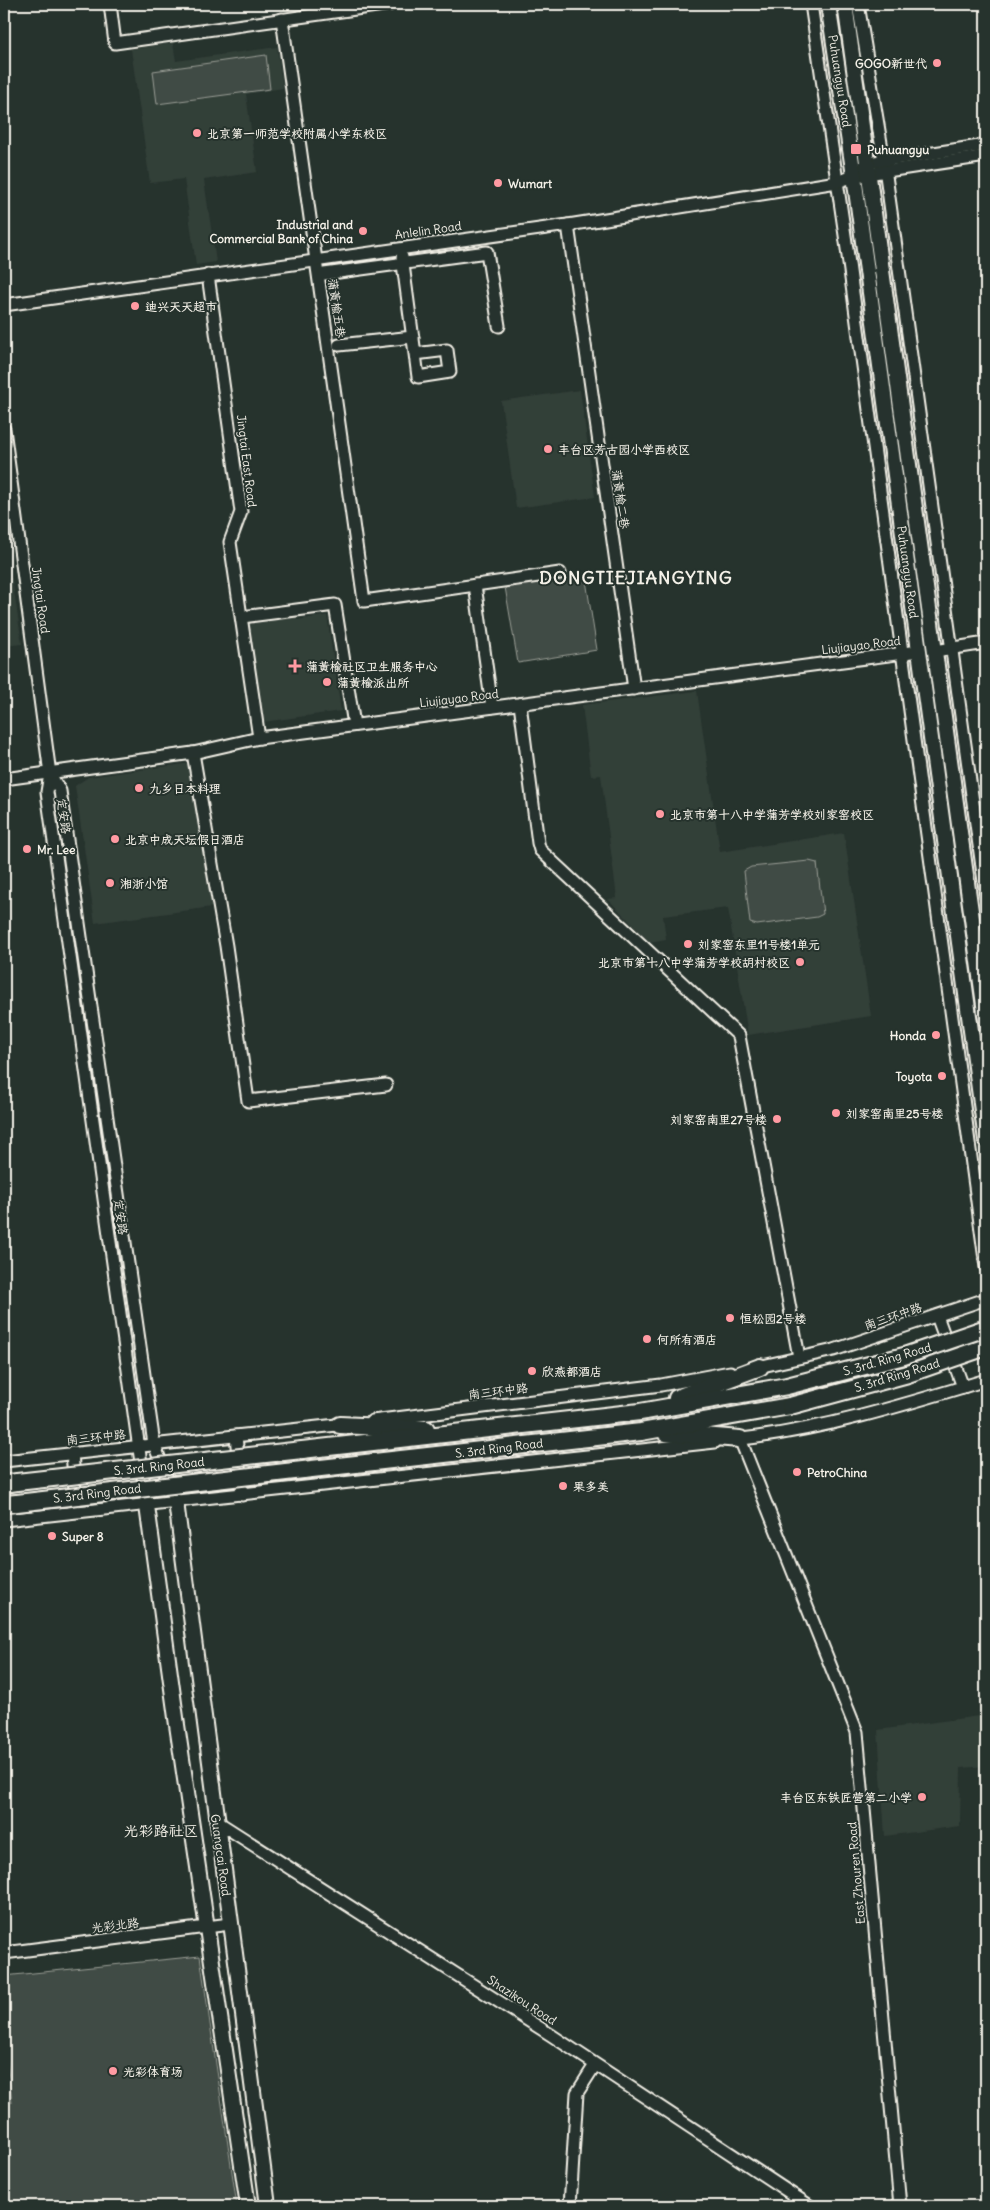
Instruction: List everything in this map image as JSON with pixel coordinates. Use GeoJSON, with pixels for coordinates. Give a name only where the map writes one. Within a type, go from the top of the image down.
{"type":"FeatureCollection","features":[{"type":"Feature","properties":{"kind":"highway","name":"S. 3rd. Ring Road"},"geometry":{"type":"LineString","coordinates":[[787,1386],[904,1356],[986,1328]]}},
{"type":"Feature","properties":{"kind":"highway","name":"S. 3rd Ring Road"},"geometry":{"type":"LineString","coordinates":[[10,1503],[641,1432],[790,1406],[908,1374],[986,1347]]}},
{"type":"Feature","properties":{"kind":"highway"},"geometry":{"type":"LineString","coordinates":[[640,1412],[760,1367]]}},
{"type":"Feature","properties":{"kind":"highway","name":"S. 3rd Ring Road"},"geometry":{"type":"LineString","coordinates":[[302,1450],[476,1432],[640,1412],[787,1386]]}},
{"type":"Feature","properties":{"kind":"highway"},"geometry":{"type":"LineString","coordinates":[[340,1425],[476,1432]]}},
{"type":"Feature","properties":{"kind":"highway"},"geometry":{"type":"LineString","coordinates":[[641,1432],[740,1439]]}},
{"type":"Feature","properties":{"kind":"highway","name":"S. 3rd. Ring Road"},"geometry":{"type":"LineString","coordinates":[[10,1483],[302,1450]]}},
{"type":"Feature","properties":{"kind":"main road","name":"Puhuangyu Road"},"geometry":{"type":"LineString","coordinates":[[828,4],[854,176],[986,1140]]}},
{"type":"Feature","properties":{"kind":"main road","name":"Puhuangyu Road"},"geometry":{"type":"LineString","coordinates":[[845,4],[986,1019]]}},
{"type":"Feature","properties":{"kind":"main road","name":"Guangcai Road"},"geometry":{"type":"LineString","coordinates":[[176,1502],[216,1822],[268,2206]]}},
{"type":"Feature","properties":{"kind":"main road","name":"Guangcai Road"},"geometry":{"type":"LineString","coordinates":[[147,1506],[177,1725],[248,2206]]}},
{"type":"Feature","properties":{"kind":"street"},"geometry":{"type":"LineString","coordinates":[[110,4],[115,43],[390,4]]}},
{"type":"Feature","properties":{"kind":"street"},"geometry":{"type":"LineString","coordinates":[[811,4],[986,1267]]}},
{"type":"Feature","properties":{"kind":"street"},"geometry":{"type":"LineString","coordinates":[[858,4],[884,166],[986,896]]}},
{"type":"Feature","properties":{"kind":"street","name":"蒲黄榆五巷"},"geometry":{"type":"LineString","coordinates":[[282,19],[364,601],[475,585]]}},
{"type":"Feature","properties":{"kind":"street"},"geometry":{"type":"LineString","coordinates":[[884,166],[986,145]]}},
{"type":"Feature","properties":{"kind":"street"},"geometry":{"type":"LineString","coordinates":[[884,166],[986,156]]}},
{"type":"Feature","properties":{"kind":"street","name":"Anlelin Road"},"geometry":{"type":"LineString","coordinates":[[4,304],[568,225],[837,182],[869,168],[884,166]]}},
{"type":"Feature","properties":{"kind":"street","name":"蒲黄榆二巷"},"geometry":{"type":"LineString","coordinates":[[568,225],[634,689]]}},
{"type":"Feature","properties":{"kind":"street"},"geometry":{"type":"LineString","coordinates":[[400,248],[415,354]]}},
{"type":"Feature","properties":{"kind":"street"},"geometry":{"type":"LineString","coordinates":[[324,274],[487,252],[499,326]]}},
{"type":"Feature","properties":{"kind":"street","name":"Jingtai East Road"},"geometry":{"type":"LineString","coordinates":[[208,275],[241,512],[230,542],[260,738]]}},
{"type":"Feature","properties":{"kind":"street"},"geometry":{"type":"LineString","coordinates":[[339,345],[412,336]]}},
{"type":"Feature","properties":{"kind":"street","name":"Jingtai Road"},"geometry":{"type":"LineString","coordinates":[[4,429],[50,774]]}},
{"type":"Feature","properties":{"kind":"street"},"geometry":{"type":"LineString","coordinates":[[492,707],[475,585],[560,573]]}},
{"type":"Feature","properties":{"kind":"street"},"geometry":{"type":"LineString","coordinates":[[242,617],[335,604],[354,726]]}},
{"type":"Feature","properties":{"kind":"street"},"geometry":{"type":"LineString","coordinates":[[935,651],[986,643]]}},
{"type":"Feature","properties":{"kind":"street","name":"Liujiayao Road"},"geometry":{"type":"LineString","coordinates":[[4,779],[193,753],[260,738],[919,651]]}},
{"type":"Feature","properties":{"kind":"street"},"geometry":{"type":"LineString","coordinates":[[520,704],[540,850],[739,1036],[799,1357]]}},
{"type":"Feature","properties":{"kind":"street"},"geometry":{"type":"LineString","coordinates":[[193,753],[226,946],[248,1101],[386,1085]]}},
{"type":"Feature","properties":{"kind":"street","name":"定安路"},"geometry":{"type":"LineString","coordinates":[[50,774],[60,791],[154,1444],[176,1502]]}},
{"type":"Feature","properties":{"kind":"street","name":"定安路"},"geometry":{"type":"LineString","coordinates":[[50,774],[47,792],[147,1506]]}},
{"type":"Feature","properties":{"kind":"street"},"geometry":{"type":"LineString","coordinates":[[944,960],[959,945]]}},
{"type":"Feature","properties":{"kind":"street","name":"南三环中路"},"geometry":{"type":"LineString","coordinates":[[4,1461],[340,1425],[660,1385],[760,1367],[834,1350],[986,1299]]}},
{"type":"Feature","properties":{"kind":"street"},"geometry":{"type":"LineString","coordinates":[[937,1316],[963,1387]]}},
{"type":"Feature","properties":{"kind":"street"},"geometry":{"type":"LineString","coordinates":[[4,1520],[78,1514],[740,1439],[798,1430],[986,1380]]}},
{"type":"Feature","properties":{"kind":"street"},"geometry":{"type":"LineString","coordinates":[[236,1436],[242,1495]]}},
{"type":"Feature","properties":{"kind":"street","name":"East Zhouren Road"},"geometry":{"type":"LineString","coordinates":[[740,1439],[857,1732],[900,2206]]}},
{"type":"Feature","properties":{"kind":"street"},"geometry":{"type":"LineString","coordinates":[[72,1453],[78,1514]]}},
{"type":"Feature","properties":{"kind":"street","name":"Shazikou Road"},"geometry":{"type":"LineString","coordinates":[[216,1822],[595,2065],[810,2206]]}},
{"type":"Feature","properties":{"kind":"street","name":"光彩北路"},"geometry":{"type":"LineString","coordinates":[[4,1953],[230,1924]]}},
{"type":"Feature","properties":{"kind":"street"},"geometry":{"type":"LineString","coordinates":[[570,2206],[577,2093],[595,2065]]}},
{"type":"Feature","properties":{"kind":"shaded area","name":"北京第一师范学校附属小学东校区"},"geometry":{"type":"Polygon","coordinates":[[[173,43],[176,61],[277,47],[283,88],[246,94],[257,172],[204,180],[216,262],[196,265],[184,179],[150,183],[131,49],[173,43]]]}},
{"type":"Feature","properties":{"kind":"shaded area"},"geometry":{"type":"Polygon","coordinates":[[[266,55],[270,89],[157,104],[153,71],[266,55]]]}},
{"type":"Feature","properties":{"kind":"shaded area","name":"丰台区芳古园小学西校区"},"geometry":{"type":"Polygon","coordinates":[[[580,390],[595,497],[516,508],[501,401],[580,390]]]}},
{"type":"Feature","properties":{"kind":"shaded area"},"geometry":{"type":"Polygon","coordinates":[[[585,574],[597,650],[518,663],[505,587],[585,574]]]}},
{"type":"Feature","properties":{"kind":"shaded area"},"geometry":{"type":"Polygon","coordinates":[[[12,578],[22,644],[4,646],[4,579],[12,578]]]}},
{"type":"Feature","properties":{"kind":"shaded area","name":"蒲黄榆社区卫生服务中心"},"geometry":{"type":"Polygon","coordinates":[[[295,614],[297,620],[327,615],[341,711],[263,722],[248,621],[295,614]]]}},
{"type":"Feature","properties":{"kind":"shaded area"},"geometry":{"type":"Polygon","coordinates":[[[697,691],[720,852],[844,833],[871,1016],[748,1035],[728,908],[663,916],[666,939],[649,942],[608,899],[617,898],[601,775],[591,776],[582,705],[697,691]]]}},
{"type":"Feature","properties":{"kind":"shaded area"},"geometry":{"type":"Polygon","coordinates":[[[191,763],[212,907],[95,923],[75,786],[88,777],[191,763]]]}},
{"type":"Feature","properties":{"kind":"shaded area"},"geometry":{"type":"Polygon","coordinates":[[[809,861],[817,863],[823,914],[817,917],[757,925],[750,923],[744,871],[751,867],[809,861]]]}},
{"type":"Feature","properties":{"kind":"shaded area","name":"丰台区东铁匠营第二小学"},"geometry":{"type":"Polygon","coordinates":[[[986,1715],[986,1766],[961,1768],[960,1826],[885,1836],[878,1730],[986,1715]]]}},
{"type":"Feature","properties":{"kind":"shaded area","name":"光彩体育场"},"geometry":{"type":"Polygon","coordinates":[[[200,1956],[237,2206],[4,2206],[4,2104],[12,2102],[4,2039],[4,1976],[200,1956]]]}},
{"type":"Feature","properties":{"kind":"place","name":"GOGO新世代"},"geometry":{"type":"Point","coordinates":[937,63]}},
{"type":"Feature","properties":{"kind":"place","name":"北京第一师范学校附属小学东校区"},"geometry":{"type":"Point","coordinates":[197,133]}},
{"type":"Feature","properties":{"kind":"place","name":"Puhuangyu"},"geometry":{"type":"Point","coordinates":[856,149]}},
{"type":"Feature","properties":{"kind":"place","name":"Wumart"},"geometry":{"type":"Point","coordinates":[498,183]}},
{"type":"Feature","properties":{"kind":"place","name":"Industrial and Commercial Bank of China"},"geometry":{"type":"Point","coordinates":[363,231]}},
{"type":"Feature","properties":{"kind":"place","name":"迪兴天天超市"},"geometry":{"type":"Point","coordinates":[135,306]}},
{"type":"Feature","properties":{"kind":"place","name":"丰台区芳古园小学西校区"},"geometry":{"type":"Point","coordinates":[548,449]}},
{"type":"Feature","properties":{"kind":"place","name":"蒲黄榆社区卫生服务中心"},"geometry":{"type":"Point","coordinates":[295,666]}},
{"type":"Feature","properties":{"kind":"place","name":"蒲黄榆派出所"},"geometry":{"type":"Point","coordinates":[327,682]}},
{"type":"Feature","properties":{"kind":"place","name":"九乡日本料理"},"geometry":{"type":"Point","coordinates":[139,788]}},
{"type":"Feature","properties":{"kind":"place","name":"北京市第十八中学蒲芳学校刘家窑校区"},"geometry":{"type":"Point","coordinates":[660,814]}},
{"type":"Feature","properties":{"kind":"place","name":"北京中成天坛假日酒店"},"geometry":{"type":"Point","coordinates":[115,839]}},
{"type":"Feature","properties":{"kind":"place","name":"Mr. Lee"},"geometry":{"type":"Point","coordinates":[27,849]}},
{"type":"Feature","properties":{"kind":"place","name":"湘浙小馆"},"geometry":{"type":"Point","coordinates":[110,883]}},
{"type":"Feature","properties":{"kind":"place","name":"刘家窑东里11号楼1单元"},"geometry":{"type":"Point","coordinates":[688,944]}},
{"type":"Feature","properties":{"kind":"place","name":"北京市第十八中学蒲芳学校胡村校区"},"geometry":{"type":"Point","coordinates":[800,962]}},
{"type":"Feature","properties":{"kind":"place","name":"Honda"},"geometry":{"type":"Point","coordinates":[936,1035]}},
{"type":"Feature","properties":{"kind":"place","name":"Toyota"},"geometry":{"type":"Point","coordinates":[942,1076]}},
{"type":"Feature","properties":{"kind":"place","name":"刘家窑南里25号楼"},"geometry":{"type":"Point","coordinates":[836,1113]}},
{"type":"Feature","properties":{"kind":"place","name":"刘家窑南里27号楼"},"geometry":{"type":"Point","coordinates":[777,1119]}},
{"type":"Feature","properties":{"kind":"place","name":"恒松园2号楼"},"geometry":{"type":"Point","coordinates":[730,1318]}},
{"type":"Feature","properties":{"kind":"place","name":"何所有酒店"},"geometry":{"type":"Point","coordinates":[647,1339]}},
{"type":"Feature","properties":{"kind":"place","name":"欣燕都酒店"},"geometry":{"type":"Point","coordinates":[532,1371]}},
{"type":"Feature","properties":{"kind":"place","name":"PetroChina"},"geometry":{"type":"Point","coordinates":[797,1472]}},
{"type":"Feature","properties":{"kind":"place","name":"果多美"},"geometry":{"type":"Point","coordinates":[563,1486]}},
{"type":"Feature","properties":{"kind":"place","name":"Super 8"},"geometry":{"type":"Point","coordinates":[52,1536]}},
{"type":"Feature","properties":{"kind":"place","name":"丰台区东铁匠营第二小学"},"geometry":{"type":"Point","coordinates":[922,1797]}},
{"type":"Feature","properties":{"kind":"place","name":"光彩体育场"},"geometry":{"type":"Point","coordinates":[113,2071]}},
{"type":"Feature","properties":{"kind":"district","name":"DONGTIEJIANGYING"},"geometry":{"type":"Point","coordinates":[636,577]}},
{"type":"Feature","properties":{"kind":"district","name":"光彩路社区"},"geometry":{"type":"Point","coordinates":[161,1830]}}]}
